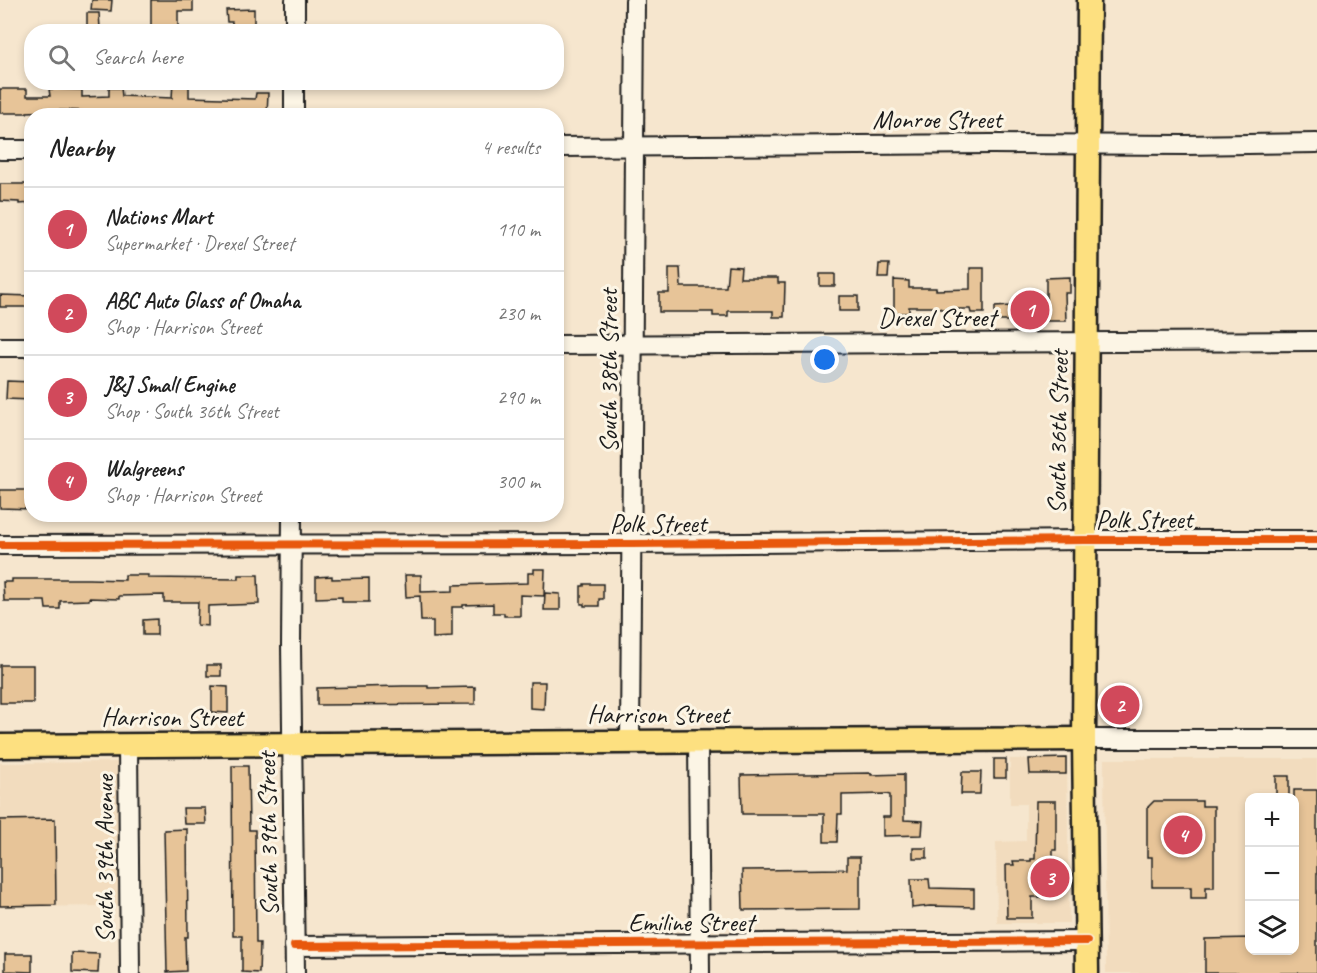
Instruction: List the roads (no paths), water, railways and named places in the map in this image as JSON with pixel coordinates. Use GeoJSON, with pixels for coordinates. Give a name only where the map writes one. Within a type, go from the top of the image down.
{"type":"FeatureCollection","features":[{"type":"Feature","properties":{"kind":"main road","name":"South 36th Street"},"geometry":{"type":"LineString","coordinates":[[1087,973],[1084,740],[1089,0]]}},
{"type":"Feature","properties":{"kind":"main road","name":"Harrison Street"},"geometry":{"type":"LineString","coordinates":[[0,746],[1084,740]]}},
{"type":"Feature","properties":{"kind":"street"},"geometry":{"type":"LineString","coordinates":[[295,0],[295,24]]}},
{"type":"Feature","properties":{"kind":"street","name":"South 38th Street"},"geometry":{"type":"LineString","coordinates":[[630,742],[635,0]]}},
{"type":"Feature","properties":{"kind":"street"},"geometry":{"type":"LineString","coordinates":[[294,90],[294,108]]}},
{"type":"Feature","properties":{"kind":"street","name":"Monroe Street"},"geometry":{"type":"LineString","coordinates":[[564,147],[1317,143]]}},
{"type":"Feature","properties":{"kind":"street"},"geometry":{"type":"LineString","coordinates":[[0,150],[24,150]]}},
{"type":"Feature","properties":{"kind":"street","name":"Drexel Street"},"geometry":{"type":"LineString","coordinates":[[564,345],[1317,341]]}},
{"type":"Feature","properties":{"kind":"street"},"geometry":{"type":"LineString","coordinates":[[0,347],[24,347]]}},
{"type":"Feature","properties":{"kind":"street","name":"South 39th Street"},"geometry":{"type":"LineString","coordinates":[[292,522],[295,973]]}},
{"type":"Feature","properties":{"kind":"street","name":"Polk Street"},"geometry":{"type":"LineString","coordinates":[[0,545],[1317,540]]}},
{"type":"Feature","properties":{"kind":"street","name":"Harrison Street"},"geometry":{"type":"LineString","coordinates":[[1084,740],[1317,739]]}},
{"type":"Feature","properties":{"kind":"street"},"geometry":{"type":"LineString","coordinates":[[698,742],[700,973]]}},
{"type":"Feature","properties":{"kind":"street","name":"South 39th Avenue"},"geometry":{"type":"LineString","coordinates":[[128,746],[130,973]]}},
{"type":"Feature","properties":{"kind":"street","name":"Emiline Street"},"geometry":{"type":"LineString","coordinates":[[294,946],[1087,940]]}},
{"type":"Feature","properties":{"kind":"place","name":"Nations Mart"},"geometry":{"type":"Point","coordinates":[1030,310]}},
{"type":"Feature","properties":{"kind":"place","name":"ABC Auto Glass of Omaha"},"geometry":{"type":"Point","coordinates":[1120,705]}},
{"type":"Feature","properties":{"kind":"place","name":"Walgreens"},"geometry":{"type":"Point","coordinates":[1183,835]}},
{"type":"Feature","properties":{"kind":"place","name":"J&J Small Engine"},"geometry":{"type":"Point","coordinates":[1050,878]}}]}
